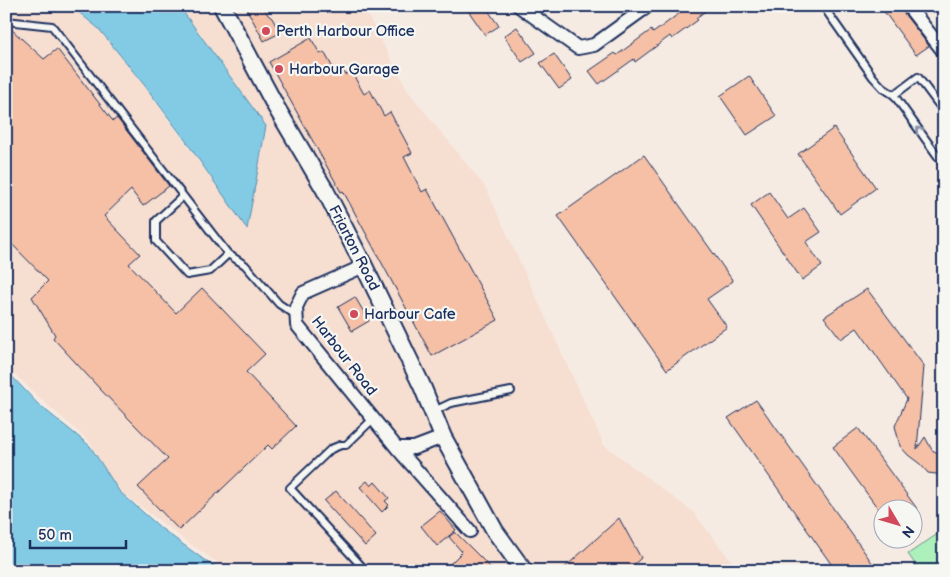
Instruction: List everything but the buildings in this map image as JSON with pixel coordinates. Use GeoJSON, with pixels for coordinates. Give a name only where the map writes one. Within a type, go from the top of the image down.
{"type":"FeatureCollection","features":[{"type":"Feature","properties":{"kind":"street","name":"Friarton Road"},"geometry":{"type":"LineString","coordinates":[[222,6],[276,107],[325,190],[364,266],[422,386],[443,437],[495,531],[524,571]]}},
{"type":"Feature","properties":{"kind":"street"},"geometry":{"type":"LineString","coordinates":[[519,6],[578,48],[594,45],[648,6]]}},
{"type":"Feature","properties":{"kind":"street"},"geometry":{"type":"LineString","coordinates":[[908,6],[944,52]]}},
{"type":"Feature","properties":{"kind":"street","name":"Harbour Road"},"geometry":{"type":"LineString","coordinates":[[364,266],[303,293],[296,307],[297,325],[397,448],[470,531]]}},
{"type":"Feature","properties":{"kind":"street"},"geometry":{"type":"LineString","coordinates":[[397,448],[414,448],[443,437]]}},
{"type":"Feature","properties":{"kind":"lane"},"geometry":{"type":"LineString","coordinates":[[828,13],[873,78],[894,95],[944,165]]}},
{"type":"Feature","properties":{"kind":"lane"},"geometry":{"type":"LineString","coordinates":[[6,21],[52,26],[228,254],[245,265],[279,304],[296,315]]}},
{"type":"Feature","properties":{"kind":"lane"},"geometry":{"type":"LineString","coordinates":[[894,95],[918,77],[944,112]]}},
{"type":"Feature","properties":{"kind":"lane"},"geometry":{"type":"LineString","coordinates":[[183,196],[156,221],[156,241],[187,275],[210,271],[228,254]]}},
{"type":"Feature","properties":{"kind":"lane"},"geometry":{"type":"LineString","coordinates":[[433,411],[451,403],[511,391]]}},
{"type":"Feature","properties":{"kind":"lane"},"geometry":{"type":"LineString","coordinates":[[366,571],[290,488],[331,449],[346,445],[373,418]]}},
{"type":"Feature","properties":{"kind":"shaded area"},"geometry":{"type":"Polygon","coordinates":[[[6,6],[69,6],[100,31],[144,86],[237,214],[249,209],[267,127],[180,6],[363,6],[408,91],[486,188],[604,445],[693,512],[739,571],[230,571],[183,539],[114,486],[90,442],[36,395],[6,365],[6,6]]]}},
{"type":"Feature","properties":{"kind":"green space"},"geometry":{"type":"Polygon","coordinates":[[[942,531],[944,533],[944,571],[920,571],[908,554],[914,550],[922,550],[922,545],[942,531]]]}},
{"type":"Feature","properties":{"kind":"water"},"geometry":{"type":"Polygon","coordinates":[[[71,6],[179,6],[266,126],[247,229],[145,86],[99,29],[71,6]]]}},
{"type":"Feature","properties":{"kind":"water"},"geometry":{"type":"Polygon","coordinates":[[[6,370],[38,404],[90,446],[119,491],[162,529],[207,562],[223,571],[6,571],[6,370]]]}},
{"type":"Feature","properties":{"kind":"place","name":"Perth Harbour Office"},"geometry":{"type":"Point","coordinates":[266,31]}},
{"type":"Feature","properties":{"kind":"place","name":"Harbour Garage"},"geometry":{"type":"Point","coordinates":[279,69]}},
{"type":"Feature","properties":{"kind":"place","name":"Harbour Cafe"},"geometry":{"type":"Point","coordinates":[354,314]}}]}
